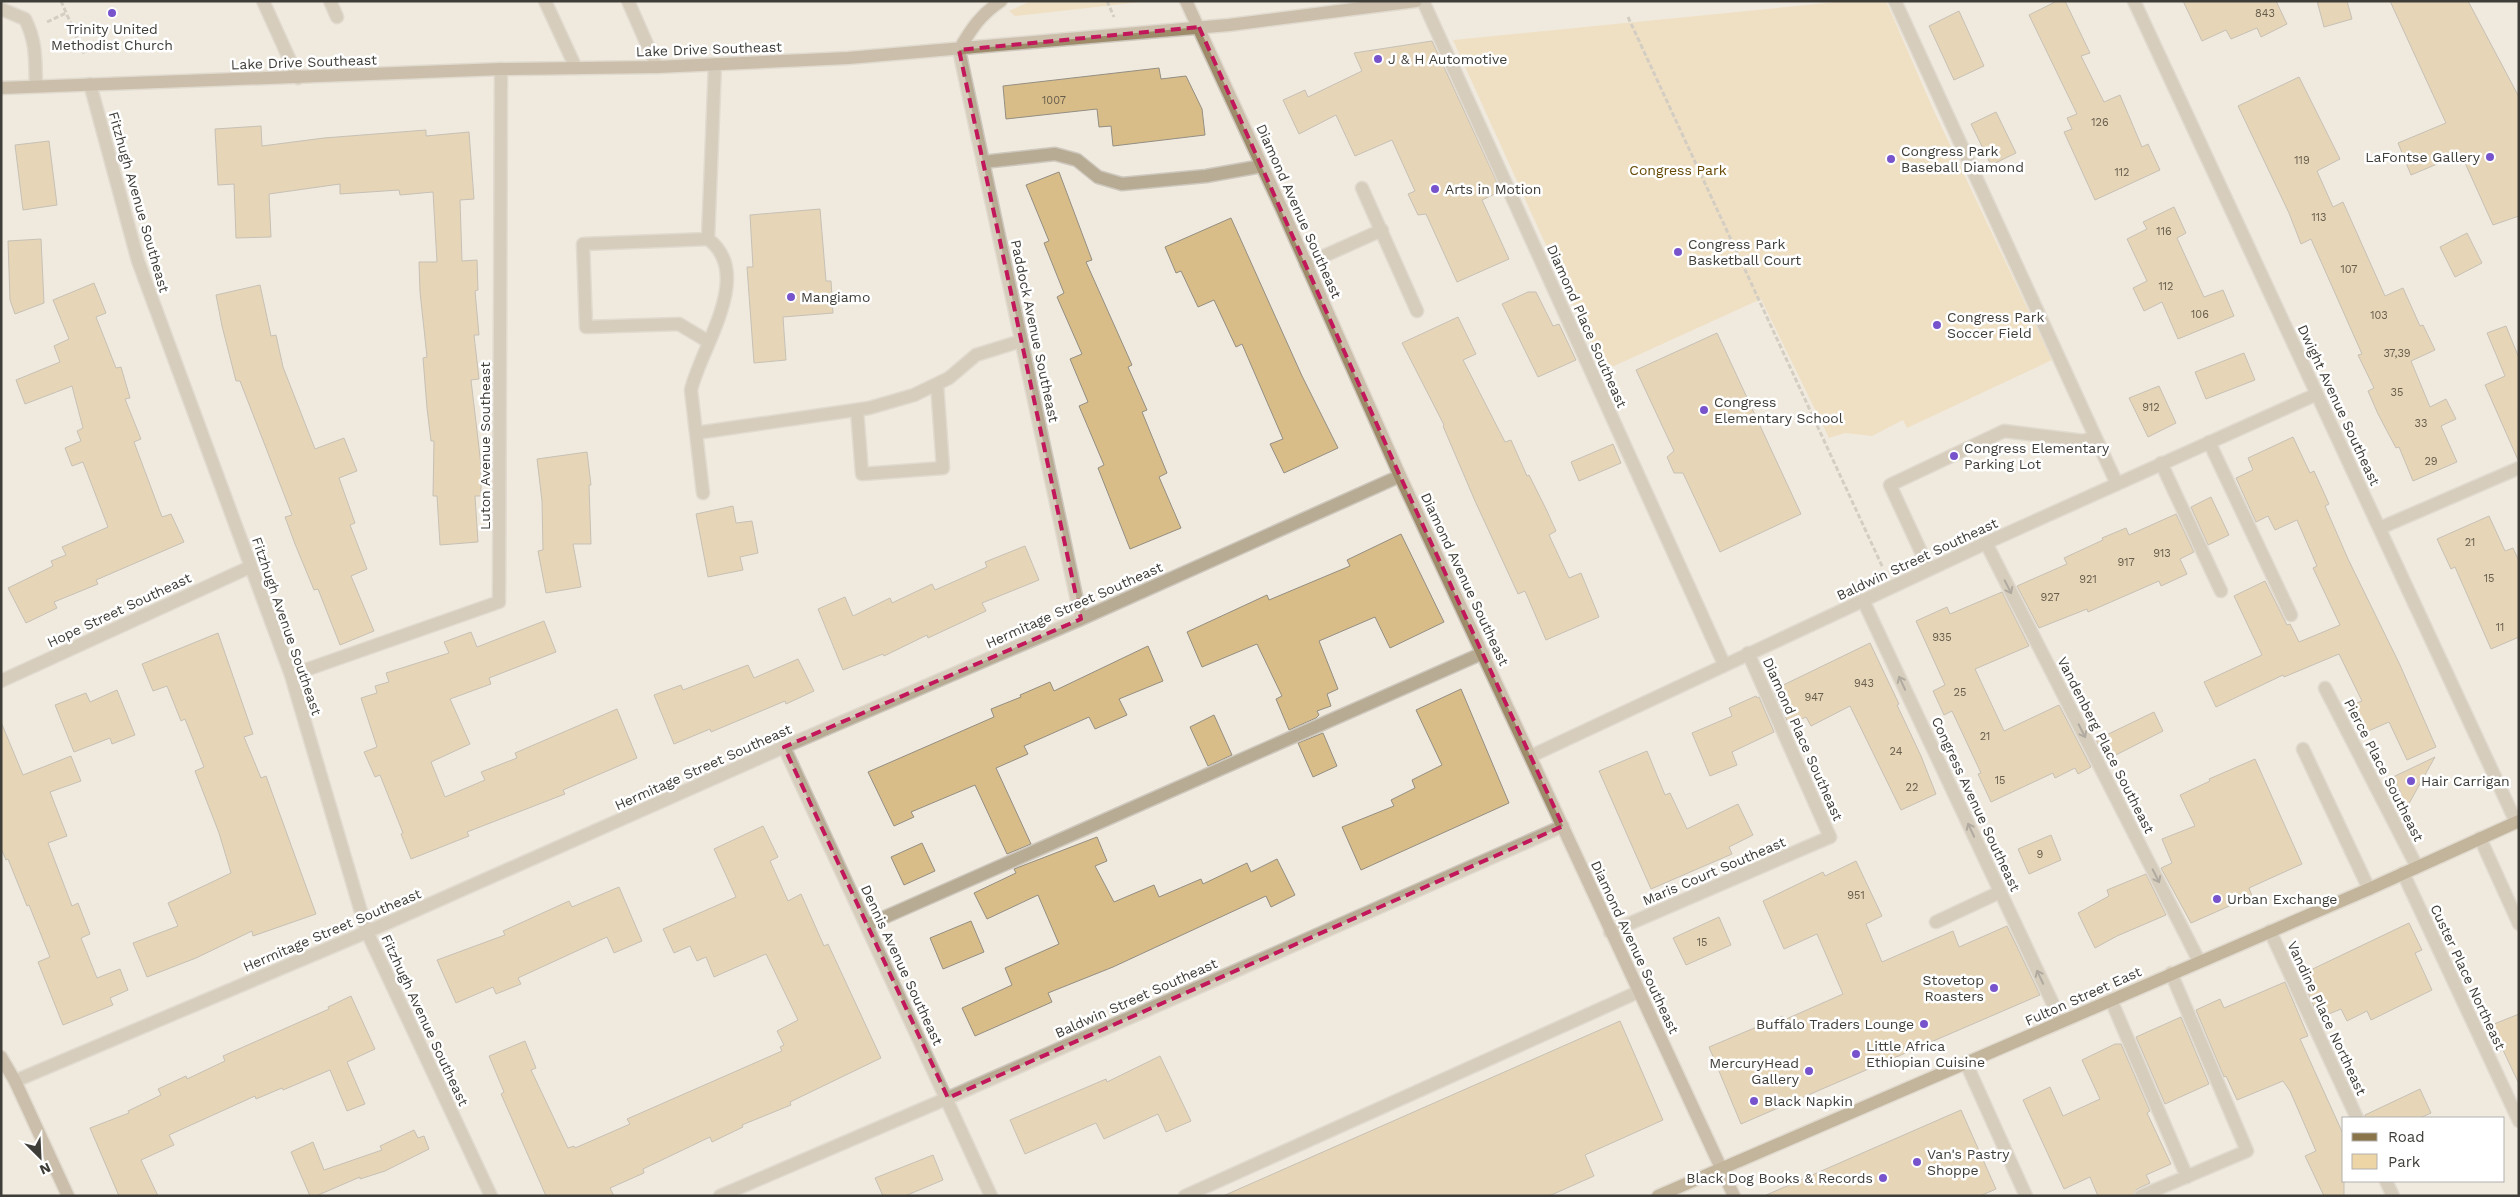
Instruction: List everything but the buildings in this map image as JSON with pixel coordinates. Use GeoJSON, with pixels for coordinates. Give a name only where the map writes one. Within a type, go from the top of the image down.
{"type":"FeatureCollection","features":[{"type":"Feature","properties":{"kind":"main road"},"geometry":{"type":"LineString","coordinates":[[959,50],[974,24],[988,10],[1002,1]]}},
{"type":"Feature","properties":{"kind":"main road","name":"Diamond Avenue Southeast"},"geometry":{"type":"LineString","coordinates":[[1186,1],[1262,166],[1400,476],[1734,1196]]}},
{"type":"Feature","properties":{"kind":"main road","name":"Lake Drive Southeast"},"geometry":{"type":"LineString","coordinates":[[1,88],[501,69],[657,67],[848,58],[959,50],[1229,25],[1416,1]]}},
{"type":"Feature","properties":{"kind":"main road","name":"Fulton Street East"},"geometry":{"type":"LineString","coordinates":[[1658,1196],[2369,889],[2518,822]]}},
{"type":"Feature","properties":{"kind":"main road"},"geometry":{"type":"LineString","coordinates":[[2,1060],[15,1081],[68,1196]]}},
{"type":"Feature","properties":{"kind":"street"},"geometry":{"type":"LineString","coordinates":[[263,1],[298,78]]}},
{"type":"Feature","properties":{"kind":"street"},"geometry":{"type":"LineString","coordinates":[[330,1],[337,17]]}},
{"type":"Feature","properties":{"kind":"street"},"geometry":{"type":"LineString","coordinates":[[545,1],[576,68]]}},
{"type":"Feature","properties":{"kind":"street"},"geometry":{"type":"LineString","coordinates":[[628,1],[657,67]]}},
{"type":"Feature","properties":{"kind":"street","name":"Diamond Place Southeast"},"geometry":{"type":"LineString","coordinates":[[1423,1],[1724,664]]}},
{"type":"Feature","properties":{"kind":"street"},"geometry":{"type":"LineString","coordinates":[[1895,1],[2117,484]]}},
{"type":"Feature","properties":{"kind":"street","name":"Dwight Avenue Southeast"},"geometry":{"type":"LineString","coordinates":[[2134,1],[2518,822]]}},
{"type":"Feature","properties":{"kind":"street"},"geometry":{"type":"LineString","coordinates":[[1,9],[25,19],[34,37],[36,86]]}},
{"type":"Feature","properties":{"kind":"street","name":"Paddock Avenue Southeast"},"geometry":{"type":"LineString","coordinates":[[959,50],[1081,619]]}},
{"type":"Feature","properties":{"kind":"street"},"geometry":{"type":"LineString","coordinates":[[708,239],[715,64]]}},
{"type":"Feature","properties":{"kind":"street","name":"Luton Avenue Southeast"},"geometry":{"type":"LineString","coordinates":[[291,675],[499,602],[501,69]]}},
{"type":"Feature","properties":{"kind":"street","name":"Fitzhugh Avenue Southeast"},"geometry":{"type":"LineString","coordinates":[[90,84],[138,261],[291,675],[367,932],[491,1196]]}},
{"type":"Feature","properties":{"kind":"street"},"geometry":{"type":"LineString","coordinates":[[983,162],[1055,154],[1077,160],[1098,177],[1122,184],[1206,176],[1262,166]]}},
{"type":"Feature","properties":{"kind":"street"},"geometry":{"type":"LineString","coordinates":[[1362,188],[1417,311]]}},
{"type":"Feature","properties":{"kind":"street"},"geometry":{"type":"LineString","coordinates":[[1306,264],[1382,230]]}},
{"type":"Feature","properties":{"kind":"street"},"geometry":{"type":"LineString","coordinates":[[703,493],[691,390],[694,377],[709,342],[722,306],[727,268],[722,250],[708,239],[584,244],[586,327],[679,324],[709,342]]}},
{"type":"Feature","properties":{"kind":"street"},"geometry":{"type":"LineString","coordinates":[[696,433],[857,410],[914,395],[949,378],[976,355],[1021,341]]}},
{"type":"Feature","properties":{"kind":"street"},"geometry":{"type":"LineString","coordinates":[[857,410],[862,474],[943,468],[937,384]]}},
{"type":"Feature","properties":{"kind":"street","name":"Baldwin Street Southeast"},"geometry":{"type":"LineString","coordinates":[[1531,756],[1929,569],[2317,394]]}},
{"type":"Feature","properties":{"kind":"street"},"geometry":{"type":"LineString","coordinates":[[1929,569],[1890,485],[2004,431],[2084,441],[2095,436]]}},
{"type":"Feature","properties":{"kind":"street"},"geometry":{"type":"LineString","coordinates":[[2209,442],[2290,615]]}},
{"type":"Feature","properties":{"kind":"street"},"geometry":{"type":"LineString","coordinates":[[2161,463],[2222,591]]}},
{"type":"Feature","properties":{"kind":"street"},"geometry":{"type":"LineString","coordinates":[[2380,528],[2519,468]]}},
{"type":"Feature","properties":{"kind":"street","name":"Hermitage Street Southeast"},"geometry":{"type":"LineString","coordinates":[[15,1081],[367,932],[784,747],[1081,619],[1400,476]]}},
{"type":"Feature","properties":{"kind":"street","name":"Vandenberg Place Southeast"},"geometry":{"type":"LineString","coordinates":[[1986,543],[2200,961]]}},
{"type":"Feature","properties":{"kind":"street","name":"Hope Street Southeast"},"geometry":{"type":"LineString","coordinates":[[1,681],[250,567]]}},
{"type":"Feature","properties":{"kind":"street","name":"Congress Avenue Southeast"},"geometry":{"type":"LineString","coordinates":[[1863,600],[2061,1022]]}},
{"type":"Feature","properties":{"kind":"street"},"geometry":{"type":"LineString","coordinates":[[867,925],[1483,653]]}},
{"type":"Feature","properties":{"kind":"street","name":"Diamond Place Southeast"},"geometry":{"type":"LineString","coordinates":[[1748,653],[1830,837]]}},
{"type":"Feature","properties":{"kind":"street","name":"Pierce Place Southeast"},"geometry":{"type":"LineString","coordinates":[[2325,688],[2417,867]]}},
{"type":"Feature","properties":{"kind":"street","name":"Dennis Avenue Southeast"},"geometry":{"type":"LineString","coordinates":[[784,747],[992,1196]]}},
{"type":"Feature","properties":{"kind":"street"},"geometry":{"type":"LineString","coordinates":[[2303,749],[2369,889]]}},
{"type":"Feature","properties":{"kind":"street","name":"Baldwin Street Southeast"},"geometry":{"type":"LineString","coordinates":[[720,1196],[948,1098],[1563,826]]}},
{"type":"Feature","properties":{"kind":"street","name":"Maris Court Southeast"},"geometry":{"type":"LineString","coordinates":[[1610,932],[1830,837]]}},
{"type":"Feature","properties":{"kind":"street"},"geometry":{"type":"LineString","coordinates":[[2480,838],[2519,924]]}},
{"type":"Feature","properties":{"kind":"street","name":"Custer Place Northeast"},"geometry":{"type":"LineString","coordinates":[[2403,873],[2519,1121]]}},
{"type":"Feature","properties":{"kind":"street"},"geometry":{"type":"LineString","coordinates":[[1936,922],[2000,892]]}},
{"type":"Feature","properties":{"kind":"street","name":"Vandine Place Northeast"},"geometry":{"type":"LineString","coordinates":[[2270,931],[2355,1114]]}},
{"type":"Feature","properties":{"kind":"street"},"geometry":{"type":"LineString","coordinates":[[2141,1196],[2247,1151],[2171,973]]}},
{"type":"Feature","properties":{"kind":"street"},"geometry":{"type":"LineString","coordinates":[[1185,1196],[1638,992]]}},
{"type":"Feature","properties":{"kind":"street"},"geometry":{"type":"LineString","coordinates":[[2111,1000],[2187,1177]]}},
{"type":"Feature","properties":{"kind":"street"},"geometry":{"type":"LineString","coordinates":[[1966,1063],[2026,1196]]}},
{"type":"Feature","properties":{"kind":"street"},"geometry":{"type":"LineString","coordinates":[[2386,1182],[2393,1196]]}},
{"type":"Feature","properties":{"kind":"path"},"geometry":{"type":"LineString","coordinates":[[61,1],[85,56]]}},
{"type":"Feature","properties":{"kind":"path"},"geometry":{"type":"LineString","coordinates":[[1628,17],[1883,568]]}},
{"type":"Feature","properties":{"kind":"highlighted area"},"geometry":{"type":"Polygon","coordinates":[[[1199,27],[1400,476],[1563,826],[948,1098],[784,747],[1081,619],[959,50],[1199,27]]]}},
{"type":"Feature","properties":{"kind":"green space"},"geometry":{"type":"Polygon","coordinates":[[[1031,1],[1150,1],[1015,16],[1009,11],[1031,1]]]}},
{"type":"Feature","properties":{"kind":"green space","name":"Congress Park"},"geometry":{"type":"Polygon","coordinates":[[[1847,1],[1886,1],[1933,109],[2052,360],[1907,428],[1903,420],[1872,436],[1845,433],[1829,438],[1761,299],[1603,371],[1453,40],[1847,1]]]}},
{"type":"Feature","properties":{"kind":"place","name":"Trinity United Methodist Church"},"geometry":{"type":"Point","coordinates":[112,13]}},
{"type":"Feature","properties":{"kind":"place","name":"J & H Automotive"},"geometry":{"type":"Point","coordinates":[1378,59]}},
{"type":"Feature","properties":{"kind":"place","name":"LaFontse Gallery"},"geometry":{"type":"Point","coordinates":[2490,157]}},
{"type":"Feature","properties":{"kind":"place","name":"Congress Park Baseball Diamond"},"geometry":{"type":"Point","coordinates":[1891,159]}},
{"type":"Feature","properties":{"kind":"place","name":"Arts in Motion"},"geometry":{"type":"Point","coordinates":[1435,189]}},
{"type":"Feature","properties":{"kind":"place","name":"Congress Park Basketball Court"},"geometry":{"type":"Point","coordinates":[1678,252]}},
{"type":"Feature","properties":{"kind":"place","name":"Mangiamo"},"geometry":{"type":"Point","coordinates":[791,297]}},
{"type":"Feature","properties":{"kind":"place","name":"Congress Park Soccer Field"},"geometry":{"type":"Point","coordinates":[1937,325]}},
{"type":"Feature","properties":{"kind":"place","name":"Congress Elementary School"},"geometry":{"type":"Point","coordinates":[1704,410]}},
{"type":"Feature","properties":{"kind":"place","name":"Congress Elementary Parking Lot"},"geometry":{"type":"Point","coordinates":[1954,456]}},
{"type":"Feature","properties":{"kind":"place","name":"Hair Carrigan"},"geometry":{"type":"Point","coordinates":[2411,781]}},
{"type":"Feature","properties":{"kind":"place","name":"Urban Exchange"},"geometry":{"type":"Point","coordinates":[2217,899]}},
{"type":"Feature","properties":{"kind":"place","name":"Stovetop Roasters"},"geometry":{"type":"Point","coordinates":[1994,988]}},
{"type":"Feature","properties":{"kind":"place","name":"Buffalo Traders Lounge"},"geometry":{"type":"Point","coordinates":[1924,1024]}},
{"type":"Feature","properties":{"kind":"place","name":"Little Africa Ethiopian Cuisine"},"geometry":{"type":"Point","coordinates":[1856,1054]}},
{"type":"Feature","properties":{"kind":"place","name":"MercuryHead Gallery"},"geometry":{"type":"Point","coordinates":[1809,1071]}},
{"type":"Feature","properties":{"kind":"place","name":"Black Napkin"},"geometry":{"type":"Point","coordinates":[1754,1101]}},
{"type":"Feature","properties":{"kind":"place","name":"Van's Pastry Shoppe"},"geometry":{"type":"Point","coordinates":[1917,1162]}},
{"type":"Feature","properties":{"kind":"place","name":"Black Dog Books & Records"},"geometry":{"type":"Point","coordinates":[1883,1178]}}]}
